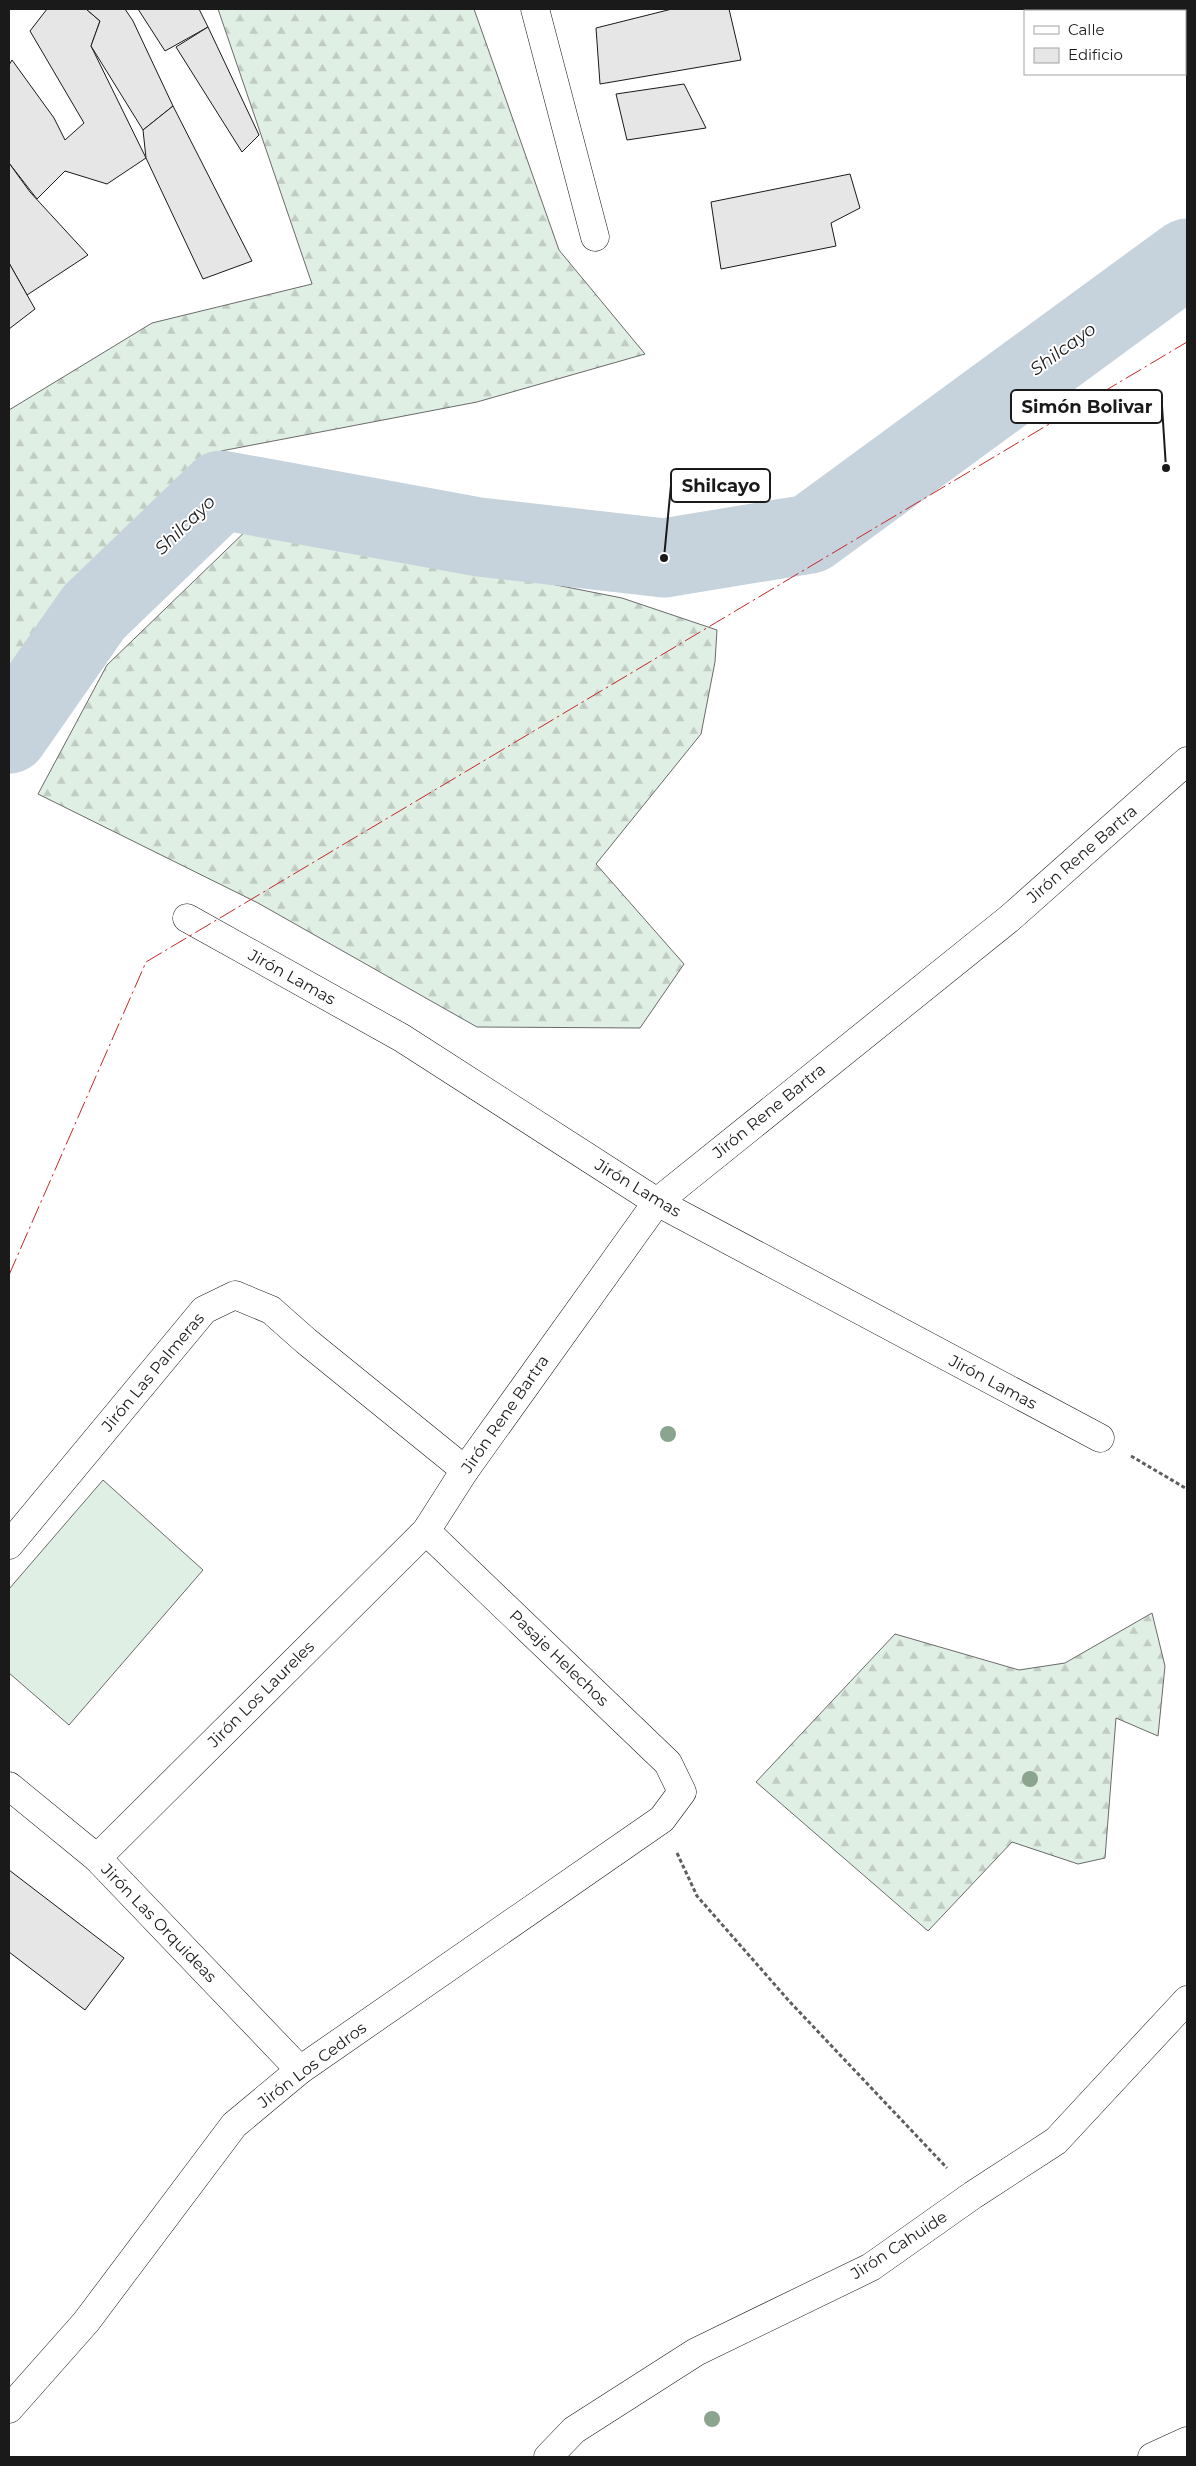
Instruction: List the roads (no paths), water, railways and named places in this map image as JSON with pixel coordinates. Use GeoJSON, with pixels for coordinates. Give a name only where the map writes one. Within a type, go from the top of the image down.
{"type":"FeatureCollection","features":[{"type":"Feature","properties":{"kind":"street"},"geometry":{"type":"LineString","coordinates":[[535,9],[595,237]]}},
{"type":"Feature","properties":{"kind":"street","name":"Jirón Rene Bartra"},"geometry":{"type":"LineString","coordinates":[[426,1530],[465,1470],[657,1202],[1010,918],[1187,761]]}},
{"type":"Feature","properties":{"kind":"street","name":"Jirón Lamas"},"geometry":{"type":"LineString","coordinates":[[186,918],[402,1038],[657,1202],[1100,1438]]}},
{"type":"Feature","properties":{"kind":"street","name":"Jirón Las Palmeras"},"geometry":{"type":"LineString","coordinates":[[9,1545],[204,1310],[235,1295],[271,1310],[465,1470]]}},
{"type":"Feature","properties":{"kind":"street","name":"Pasaje Helechos"},"geometry":{"type":"LineString","coordinates":[[426,1530],[668,1763],[682,1792]]}},
{"type":"Feature","properties":{"kind":"street","name":"Jirón Los Laureles"},"geometry":{"type":"LineString","coordinates":[[97,1858],[426,1530]]}},
{"type":"Feature","properties":{"kind":"street","name":"Jirón Las Orquideas"},"geometry":{"type":"LineString","coordinates":[[9,1786],[97,1858],[300,2070]]}},
{"type":"Feature","properties":{"kind":"street","name":"Jirón Los Cedros"},"geometry":{"type":"LineString","coordinates":[[9,2409],[86,2322],[234,2125],[300,2070],[662,1819],[682,1792]]}},
{"type":"Feature","properties":{"kind":"street","name":"Jirón Cahuide"},"geometry":{"type":"LineString","coordinates":[[548,2457],[574,2430],[696,2352],[871,2267],[973,2195],[1056,2141],[1187,2000]]}},
{"type":"Feature","properties":{"kind":"street"},"geometry":{"type":"LineString","coordinates":[[1152,2457],[1187,2441]]}},
{"type":"Feature","properties":{"kind":"waterway","name":"Shilcayo"},"geometry":{"type":"LineString","coordinates":[[9,734],[94,612],[221,490],[479,537],[664,558],[810,534],[1187,258]]}},
{"type":"Feature","properties":{"kind":"place","name":"Simón Bolivar"},"geometry":{"type":"Point","coordinates":[1166,468]}},
{"type":"Feature","properties":{"kind":"place","name":"Shilcayo"},"geometry":{"type":"Point","coordinates":[664,558]}}]}
